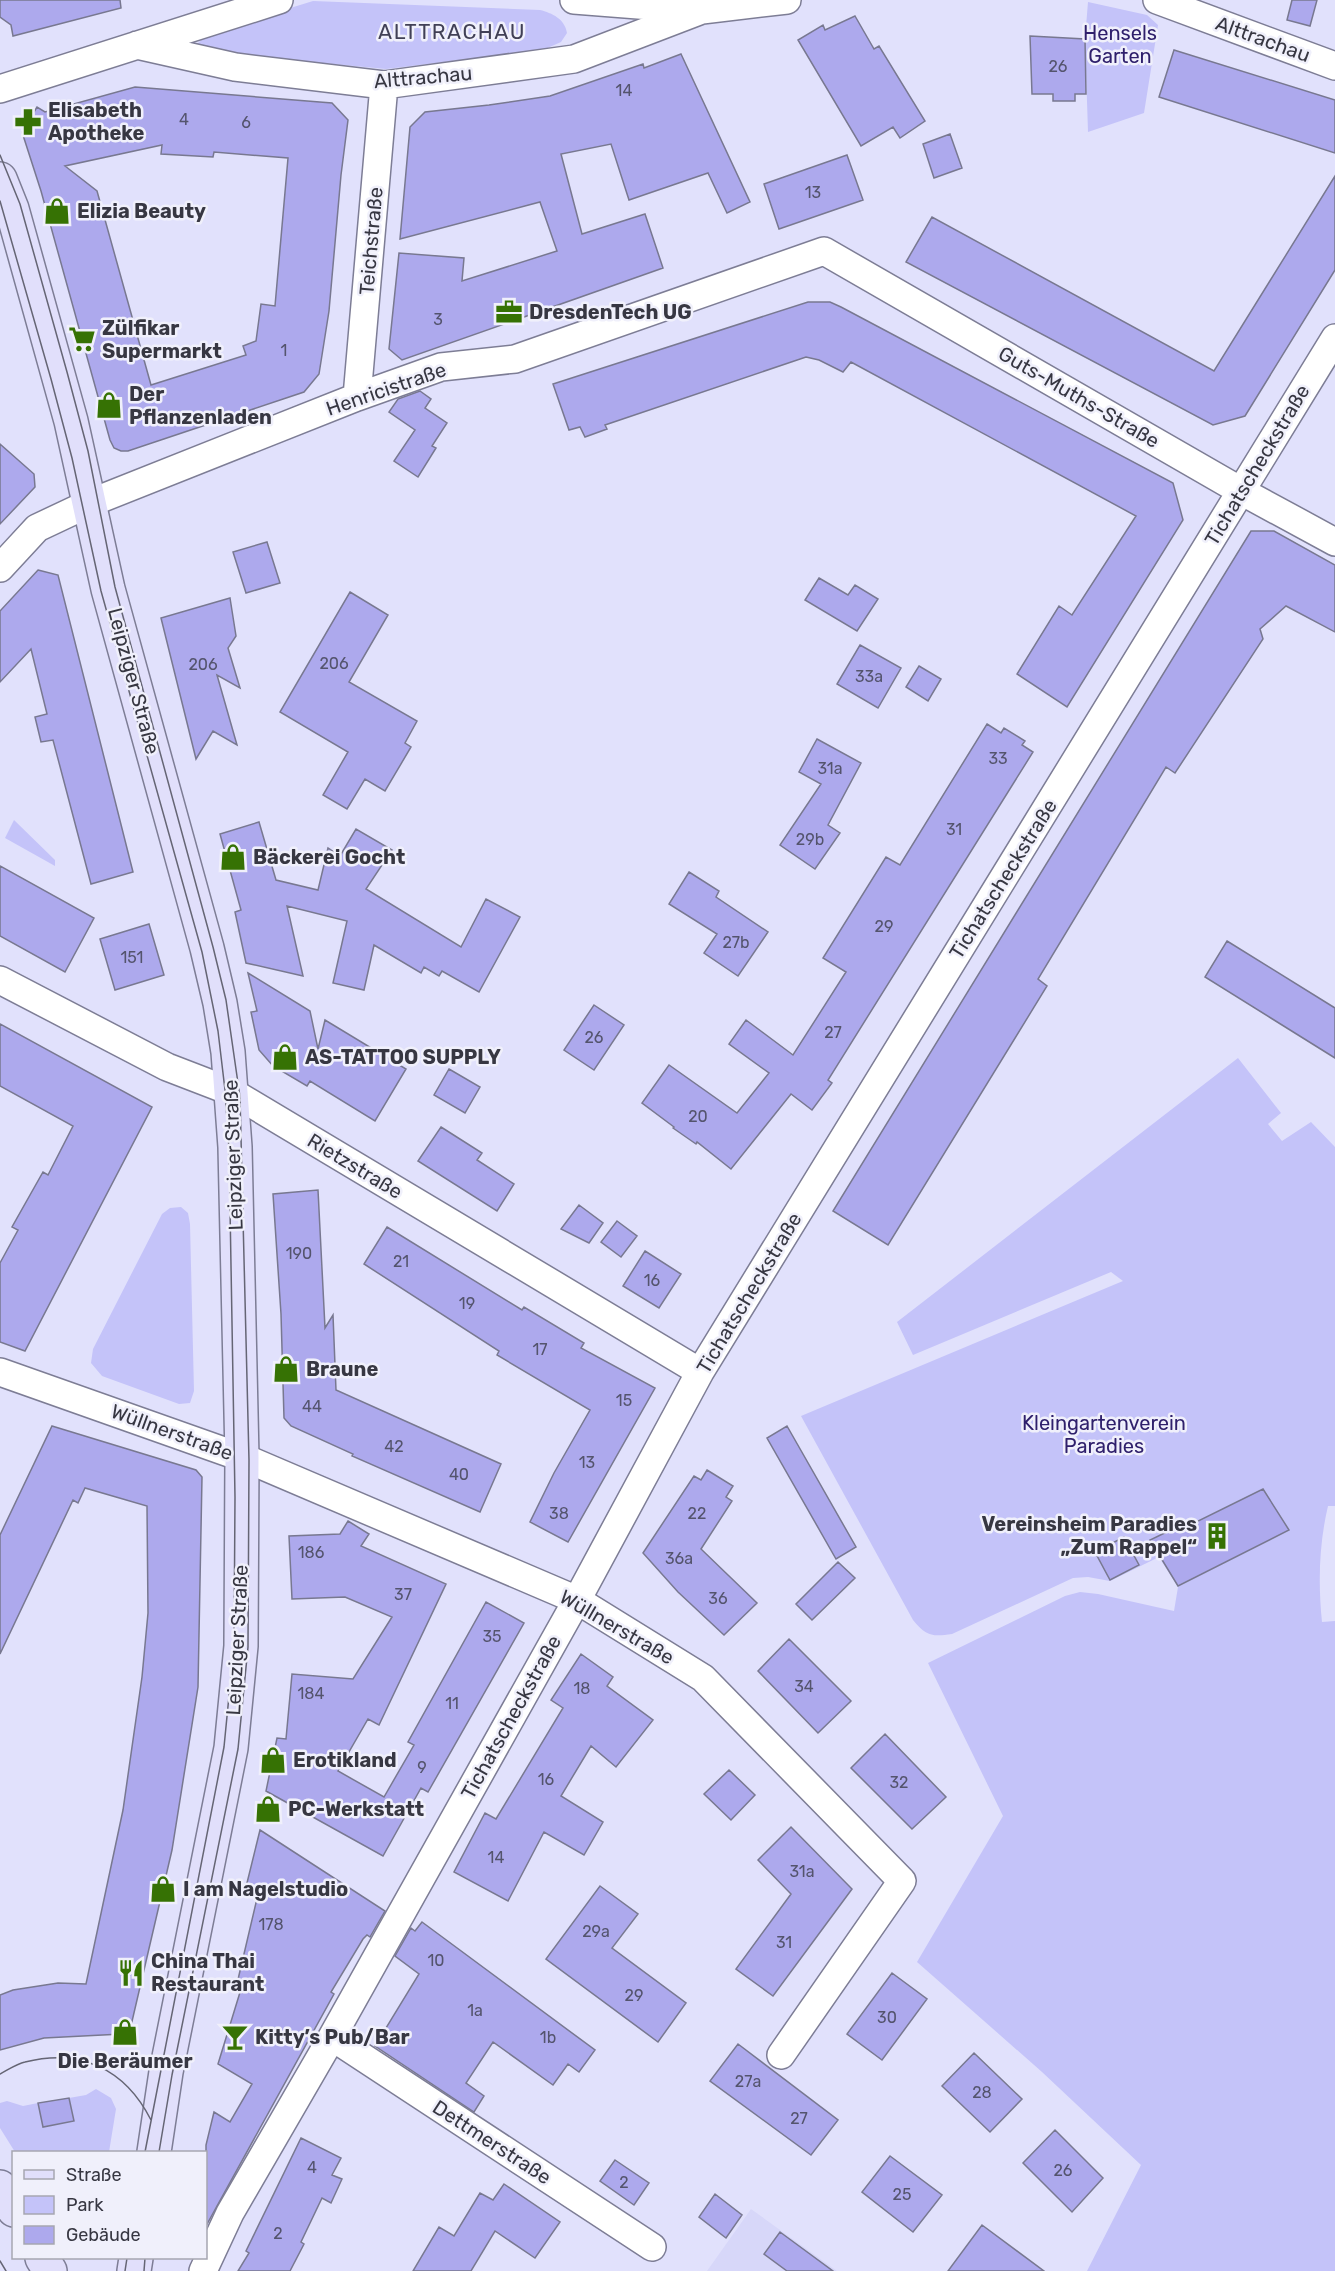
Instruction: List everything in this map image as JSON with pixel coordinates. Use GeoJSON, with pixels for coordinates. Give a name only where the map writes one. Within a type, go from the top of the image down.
{"type":"FeatureCollection","features":[{"type":"Feature","properties":{"kind":"main road","name":"Leipziger Straße"},"geometry":{"type":"LineString","coordinates":[[0,179],[12,209],[60,380],[90,502],[108,589],[207,948],[221,1012],[232,1092],[242,1457],[241,1646],[231,1748],[166,2072],[154,2151]]}},
{"type":"Feature","properties":{"kind":"main road"},"geometry":{"type":"LineString","coordinates":[[0,2187],[12,2207]]}},
{"type":"Feature","properties":{"kind":"street"},"geometry":{"type":"LineString","coordinates":[[0,89],[279,0]]}},
{"type":"Feature","properties":{"kind":"street","name":"Alttrachau"},"geometry":{"type":"LineString","coordinates":[[574,0],[702,10],[787,0]]}},
{"type":"Feature","properties":{"kind":"street","name":"Alttrachau"},"geometry":{"type":"LineString","coordinates":[[1157,0],[1335,66]]}},
{"type":"Feature","properties":{"kind":"street","name":"Alttrachau"},"geometry":{"type":"LineString","coordinates":[[136,45],[235,67],[384,85],[574,59],[702,10]]}},
{"type":"Feature","properties":{"kind":"street","name":"Teichstraße"},"geometry":{"type":"LineString","coordinates":[[357,397],[384,85]]}},
{"type":"Feature","properties":{"kind":"street","name":"Henricistraße"},"geometry":{"type":"LineString","coordinates":[[0,568],[37,528],[90,502],[357,397],[441,367],[515,359],[824,251]]}},
{"type":"Feature","properties":{"kind":"street","name":"Guts-Muths-Straße"},"geometry":{"type":"LineString","coordinates":[[824,251],[1241,491],[1335,542]]}},
{"type":"Feature","properties":{"kind":"street","name":"Tichatscheckstraße"},"geometry":{"type":"LineString","coordinates":[[203,2271],[230,2213],[332,2037],[577,1600],[700,1372],[1335,338]]}},
{"type":"Feature","properties":{"kind":"street","name":"Rietzstraße"},"geometry":{"type":"LineString","coordinates":[[0,980],[167,1067],[232,1092],[700,1372]]}},
{"type":"Feature","properties":{"kind":"street","name":"Wüllnerstraße"},"geometry":{"type":"LineString","coordinates":[[0,1372],[242,1457],[577,1600],[704,1678],[902,1881],[781,2055]]}},
{"type":"Feature","properties":{"kind":"street","name":"Dettmerstraße"},"geometry":{"type":"LineString","coordinates":[[332,2037],[652,2247]]}},
{"type":"Feature","properties":{"kind":"shaded area"},"geometry":{"type":"Polygon","coordinates":[[[751,2209],[837,2271],[707,2271],[751,2209]]]}},
{"type":"Feature","properties":{"kind":"green space"},"geometry":{"type":"Polygon","coordinates":[[[313,1],[540,10],[557,17],[564,24],[567,33],[561,42],[543,50],[386,69],[207,52],[199,48],[197,44],[207,34],[313,1]]]}},
{"type":"Feature","properties":{"kind":"green space","name":"Hensels Garten"},"geometry":{"type":"Polygon","coordinates":[[[1088,2],[1147,15],[1158,25],[1144,113],[1088,132],[1085,39],[1088,2]]]}},
{"type":"Feature","properties":{"kind":"green space"},"geometry":{"type":"Polygon","coordinates":[[[14,820],[55,860],[55,866],[5,838],[14,820]]]}},
{"type":"Feature","properties":{"kind":"green space","name":"Kleingartenverein Paradies"},"geometry":{"type":"Polygon","coordinates":[[[1238,1058],[1281,1113],[1268,1124],[1282,1141],[1311,1122],[1335,1147],[1335,1506],[1328,1506],[1323,1535],[1320,1593],[1322,1622],[1335,1621],[1335,2271],[1087,2271],[1141,2165],[1042,2072],[917,1962],[1003,1816],[928,1663],[1065,1596],[1080,1592],[1098,1594],[1174,1611],[1178,1587],[1159,1557],[1110,1581],[1088,1577],[1073,1578],[952,1634],[930,1634],[913,1620],[801,1416],[1123,1281],[1111,1272],[913,1355],[897,1322],[1238,1058]]]}},
{"type":"Feature","properties":{"kind":"green space"},"geometry":{"type":"Polygon","coordinates":[[[181,1207],[188,1213],[190,1224],[194,1391],[190,1403],[179,1404],[102,1376],[91,1363],[93,1349],[162,1214],[170,1208],[181,1207]]]}},
{"type":"Feature","properties":{"kind":"green space"},"geometry":{"type":"Polygon","coordinates":[[[96,2089],[111,2098],[116,2109],[109,2151],[14,2151],[0,2128],[0,2103],[7,2101],[23,2106],[38,2103],[43,2127],[73,2121],[69,2098],[86,2095],[96,2089]]]}},
{"type":"Feature","properties":{"kind":"building"},"geometry":{"type":"Polygon","coordinates":[[[0,0],[120,0],[121,8],[13,36],[11,25],[0,17],[0,0]]]}},
{"type":"Feature","properties":{"kind":"building"},"geometry":{"type":"Polygon","coordinates":[[[1292,0],[1317,0],[1310,26],[1287,20],[1292,0]]]}},
{"type":"Feature","properties":{"kind":"building"},"geometry":{"type":"Polygon","coordinates":[[[855,16],[874,49],[879,46],[925,121],[900,138],[893,127],[861,146],[798,40],[823,25],[825,30],[855,16]]]}},
{"type":"Feature","properties":{"kind":"building"},"geometry":{"type":"Polygon","coordinates":[[[1030,36],[1085,39],[1086,94],[1075,94],[1075,101],[1053,101],[1053,94],[1032,94],[1030,36]]]}},
{"type":"Feature","properties":{"kind":"building"},"geometry":{"type":"Polygon","coordinates":[[[1174,50],[1335,100],[1335,153],[1159,97],[1174,50]]]}},
{"type":"Feature","properties":{"kind":"building"},"geometry":{"type":"Polygon","coordinates":[[[681,54],[750,202],[727,213],[708,173],[629,200],[611,144],[561,154],[582,234],[645,214],[663,268],[402,360],[389,349],[399,253],[464,258],[462,281],[557,251],[540,202],[400,239],[410,127],[425,112],[550,96],[643,64],[644,68],[681,54]]]}},
{"type":"Feature","properties":{"kind":"building"},"geometry":{"type":"Polygon","coordinates":[[[135,87],[332,103],[348,120],[329,311],[319,374],[304,392],[128,451],[114,448],[22,132],[37,107],[45,112],[135,87]],[[162,145],[65,166],[97,191],[151,385],[246,355],[243,346],[256,341],[261,304],[275,306],[288,158],[214,152],[213,157],[161,154],[162,145]]]}},
{"type":"Feature","properties":{"kind":"building"},"geometry":{"type":"Polygon","coordinates":[[[950,134],[962,168],[934,178],[923,144],[950,134]]]}},
{"type":"Feature","properties":{"kind":"building"},"geometry":{"type":"Polygon","coordinates":[[[847,155],[863,200],[779,229],[764,184],[847,155]]]}},
{"type":"Feature","properties":{"kind":"building"},"geometry":{"type":"Polygon","coordinates":[[[1335,176],[1335,270],[1245,416],[1213,425],[906,262],[932,217],[1214,371],[1335,176]]]}},
{"type":"Feature","properties":{"kind":"building"},"geometry":{"type":"Polygon","coordinates":[[[808,302],[830,302],[841,307],[1173,483],[1183,520],[1067,707],[1017,674],[1059,606],[1072,615],[1136,516],[851,362],[843,372],[819,360],[806,357],[605,425],[607,429],[585,437],[580,427],[569,430],[553,384],[808,302]]]}},
{"type":"Feature","properties":{"kind":"building"},"geometry":{"type":"Polygon","coordinates":[[[420,391],[431,399],[425,408],[447,423],[432,446],[436,448],[418,477],[394,461],[415,430],[389,412],[398,399],[420,391]]]}},
{"type":"Feature","properties":{"kind":"building"},"geometry":{"type":"Polygon","coordinates":[[[0,444],[34,474],[35,487],[0,524],[0,444]]]}},
{"type":"Feature","properties":{"kind":"building"},"geometry":{"type":"Polygon","coordinates":[[[1251,531],[1274,531],[1335,565],[1335,632],[1286,606],[1260,629],[1263,639],[1175,773],[1166,767],[1038,979],[1047,986],[888,1245],[833,1211],[1251,531]]]}},
{"type":"Feature","properties":{"kind":"building"},"geometry":{"type":"Polygon","coordinates":[[[267,542],[280,583],[246,593],[233,552],[267,542]]]}},
{"type":"Feature","properties":{"kind":"building"},"geometry":{"type":"Polygon","coordinates":[[[38,570],[58,575],[133,872],[91,884],[53,740],[41,742],[35,717],[47,714],[31,649],[0,682],[0,611],[38,570]]]}},
{"type":"Feature","properties":{"kind":"building"},"geometry":{"type":"Polygon","coordinates":[[[819,578],[848,595],[855,585],[878,599],[857,631],[805,600],[819,578]]]}},
{"type":"Feature","properties":{"kind":"building"},"geometry":{"type":"Polygon","coordinates":[[[350,592],[388,615],[349,682],[417,721],[405,743],[411,747],[385,791],[365,779],[347,809],[323,795],[348,752],[280,712],[350,592]]]}},
{"type":"Feature","properties":{"kind":"building"},"geometry":{"type":"Polygon","coordinates":[[[230,598],[236,636],[228,648],[240,688],[217,675],[237,745],[213,731],[196,759],[161,618],[230,598]]]}},
{"type":"Feature","properties":{"kind":"building"},"geometry":{"type":"Polygon","coordinates":[[[860,645],[901,668],[878,708],[837,684],[860,645]]]}},
{"type":"Feature","properties":{"kind":"building"},"geometry":{"type":"Polygon","coordinates":[[[919,666],[941,679],[928,701],[906,687],[919,666]]]}},
{"type":"Feature","properties":{"kind":"building"},"geometry":{"type":"Polygon","coordinates":[[[987,724],[1001,733],[1004,728],[1025,741],[1022,745],[1033,752],[828,1080],[832,1083],[812,1110],[791,1094],[731,1169],[642,1103],[669,1065],[737,1113],[769,1073],[729,1044],[746,1020],[793,1055],[846,972],[823,958],[886,857],[900,865],[987,724]]]}},
{"type":"Feature","properties":{"kind":"building"},"geometry":{"type":"Polygon","coordinates":[[[817,739],[861,763],[828,825],[840,833],[815,869],[780,845],[821,784],[799,772],[817,739]]]}},
{"type":"Feature","properties":{"kind":"building"},"geometry":{"type":"Polygon","coordinates":[[[259,822],[276,880],[318,890],[328,848],[340,856],[356,829],[392,850],[366,889],[461,947],[486,899],[520,917],[479,992],[442,971],[439,976],[424,967],[421,973],[374,945],[364,990],[333,983],[347,921],[287,906],[303,976],[246,963],[235,912],[241,910],[220,834],[259,822]]]}},
{"type":"Feature","properties":{"kind":"building"},"geometry":{"type":"Polygon","coordinates":[[[0,866],[94,918],[65,972],[0,936],[0,866]]]}},
{"type":"Feature","properties":{"kind":"building"},"geometry":{"type":"Polygon","coordinates":[[[689,872],[719,891],[716,897],[768,932],[738,976],[704,953],[717,934],[669,904],[689,872]]]}},
{"type":"Feature","properties":{"kind":"building"},"geometry":{"type":"Polygon","coordinates":[[[149,924],[164,975],[115,990],[100,939],[149,924]]]}},
{"type":"Feature","properties":{"kind":"building"},"geometry":{"type":"Polygon","coordinates":[[[1227,941],[1335,1008],[1335,1058],[1205,977],[1227,941]]]}},
{"type":"Feature","properties":{"kind":"building"},"geometry":{"type":"Polygon","coordinates":[[[248,973],[310,1011],[318,1049],[325,1020],[406,1069],[375,1121],[310,1081],[307,1086],[273,1066],[259,1050],[251,1012],[257,1011],[248,973]]]}},
{"type":"Feature","properties":{"kind":"building"},"geometry":{"type":"Polygon","coordinates":[[[594,1005],[624,1025],[594,1070],[564,1050],[594,1005]]]}},
{"type":"Feature","properties":{"kind":"building"},"geometry":{"type":"Polygon","coordinates":[[[0,1024],[152,1107],[25,1351],[0,1342],[0,1263],[18,1230],[12,1227],[43,1172],[48,1175],[73,1126],[0,1086],[0,1024]]]}},
{"type":"Feature","properties":{"kind":"building"},"geometry":{"type":"Polygon","coordinates":[[[449,1069],[480,1087],[465,1113],[434,1095],[449,1069]]]}},
{"type":"Feature","properties":{"kind":"building"},"geometry":{"type":"Polygon","coordinates":[[[441,1127],[482,1153],[477,1160],[514,1184],[497,1211],[418,1161],[441,1127]]]}},
{"type":"Feature","properties":{"kind":"building"},"geometry":{"type":"Polygon","coordinates":[[[318,1190],[325,1328],[333,1315],[336,1390],[501,1464],[480,1512],[352,1456],[353,1454],[291,1426],[284,1418],[281,1314],[273,1194],[318,1190]]]}},
{"type":"Feature","properties":{"kind":"building"},"geometry":{"type":"Polygon","coordinates":[[[579,1205],[603,1223],[589,1243],[561,1229],[579,1205]]]}},
{"type":"Feature","properties":{"kind":"building"},"geometry":{"type":"Polygon","coordinates":[[[617,1221],[637,1236],[621,1257],[601,1242],[617,1221]]]}},
{"type":"Feature","properties":{"kind":"building"},"geometry":{"type":"Polygon","coordinates":[[[387,1227],[522,1310],[524,1307],[584,1343],[581,1348],[655,1388],[568,1542],[530,1522],[554,1473],[590,1410],[497,1355],[499,1351],[364,1264],[387,1227]]]}},
{"type":"Feature","properties":{"kind":"building"},"geometry":{"type":"Polygon","coordinates":[[[645,1251],[681,1274],[659,1308],[623,1286],[645,1251]]]}},
{"type":"Feature","properties":{"kind":"building"},"geometry":{"type":"Polygon","coordinates":[[[52,1426],[196,1470],[202,1477],[198,1687],[172,1850],[130,2030],[122,2034],[44,2038],[0,2050],[0,1995],[13,1990],[58,1983],[86,1984],[123,1810],[142,1677],[148,1613],[147,1506],[85,1488],[78,1503],[73,1500],[0,1654],[0,1535],[52,1426]]]}},
{"type":"Feature","properties":{"kind":"building"},"geometry":{"type":"Polygon","coordinates":[[[787,1426],[856,1547],[836,1559],[767,1438],[787,1426]]]}},
{"type":"Feature","properties":{"kind":"building"},"geometry":{"type":"Polygon","coordinates":[[[707,1470],[733,1486],[726,1497],[732,1501],[701,1549],[757,1603],[724,1635],[678,1592],[643,1553],[694,1476],[701,1480],[707,1470]]]}},
{"type":"Feature","properties":{"kind":"building","name":"Vereinsheim Paradies „Zum Rappel“"},"geometry":{"type":"Polygon","coordinates":[[[1263,1489],[1289,1530],[1178,1586],[1150,1540],[1177,1527],[1180,1530],[1263,1489]]]}},
{"type":"Feature","properties":{"kind":"building"},"geometry":{"type":"Polygon","coordinates":[[[348,1521],[369,1534],[361,1546],[446,1584],[379,1725],[368,1719],[338,1771],[384,1797],[414,1745],[408,1742],[486,1602],[524,1623],[428,1792],[421,1788],[383,1856],[266,1791],[277,1738],[286,1739],[292,1674],[353,1679],[392,1617],[345,1597],[292,1599],[289,1536],[340,1534],[348,1521]]]}},
{"type":"Feature","properties":{"kind":"building"},"geometry":{"type":"Polygon","coordinates":[[[1124,1537],[1139,1565],[1110,1580],[1095,1552],[1124,1537]]]}},
{"type":"Feature","properties":{"kind":"building"},"geometry":{"type":"Polygon","coordinates":[[[838,1562],[855,1578],[812,1620],[796,1604],[838,1562]]]}},
{"type":"Feature","properties":{"kind":"building"},"geometry":{"type":"Polygon","coordinates":[[[789,1639],[851,1701],[818,1733],[758,1671],[789,1639]]]}},
{"type":"Feature","properties":{"kind":"building"},"geometry":{"type":"Polygon","coordinates":[[[581,1654],[613,1677],[607,1686],[653,1720],[616,1767],[591,1746],[561,1796],[603,1822],[584,1855],[544,1832],[508,1901],[454,1872],[485,1813],[496,1819],[563,1708],[551,1700],[581,1654]]]}},
{"type":"Feature","properties":{"kind":"building"},"geometry":{"type":"Polygon","coordinates":[[[885,1734],[946,1797],[912,1829],[851,1768],[885,1734]]]}},
{"type":"Feature","properties":{"kind":"building"},"geometry":{"type":"Polygon","coordinates":[[[729,1770],[755,1795],[731,1820],[704,1794],[729,1770]]]}},
{"type":"Feature","properties":{"kind":"building"},"geometry":{"type":"Polygon","coordinates":[[[791,1827],[852,1889],[773,1996],[736,1969],[791,1894],[758,1860],[791,1827]]]}},
{"type":"Feature","properties":{"kind":"building"},"geometry":{"type":"Polygon","coordinates":[[[260,1830],[385,1911],[370,1937],[367,1935],[363,1939],[331,1992],[334,1994],[207,2224],[206,2145],[214,2112],[230,2122],[252,2084],[218,2064],[241,1989],[236,1988],[259,1890],[246,1887],[260,1830]]]}},
{"type":"Feature","properties":{"kind":"building"},"geometry":{"type":"Polygon","coordinates":[[[600,1886],[638,1914],[612,1948],[686,2003],[658,2042],[546,1959],[600,1886]]]}},
{"type":"Feature","properties":{"kind":"building"},"geometry":{"type":"Polygon","coordinates":[[[422,1922],[595,2050],[579,2072],[568,2064],[553,2085],[493,2042],[466,2083],[484,2096],[474,2112],[375,2046],[419,1974],[395,1956],[411,1928],[415,1931],[422,1922]]]}},
{"type":"Feature","properties":{"kind":"building"},"geometry":{"type":"Polygon","coordinates":[[[892,1973],[927,1999],[882,2060],[847,2034],[892,1973]]]}},
{"type":"Feature","properties":{"kind":"building"},"geometry":{"type":"Polygon","coordinates":[[[738,2044],[838,2120],[811,2155],[710,2081],[738,2044]]]}},
{"type":"Feature","properties":{"kind":"building"},"geometry":{"type":"Polygon","coordinates":[[[974,2053],[1022,2099],[990,2132],[942,2086],[974,2053]]]}},
{"type":"Feature","properties":{"kind":"building"},"geometry":{"type":"Polygon","coordinates":[[[69,2098],[74,2121],[43,2127],[38,2103],[69,2098]]]}},
{"type":"Feature","properties":{"kind":"building"},"geometry":{"type":"Polygon","coordinates":[[[1055,2130],[1103,2178],[1072,2212],[1023,2163],[1055,2130]]]}},
{"type":"Feature","properties":{"kind":"building"},"geometry":{"type":"Polygon","coordinates":[[[301,2138],[341,2158],[332,2175],[342,2179],[331,2203],[322,2198],[301,2242],[304,2244],[290,2271],[238,2271],[249,2253],[246,2251],[301,2138]]]}},
{"type":"Feature","properties":{"kind":"building"},"geometry":{"type":"Polygon","coordinates":[[[890,2156],[942,2195],[913,2232],[862,2192],[890,2156]]]}},
{"type":"Feature","properties":{"kind":"building"},"geometry":{"type":"Polygon","coordinates":[[[615,2160],[649,2183],[634,2205],[600,2181],[615,2160]]]}},
{"type":"Feature","properties":{"kind":"building"},"geometry":{"type":"Polygon","coordinates":[[[504,2184],[560,2222],[535,2258],[495,2231],[471,2271],[413,2271],[439,2227],[454,2236],[480,2193],[493,2200],[504,2184]]]}},
{"type":"Feature","properties":{"kind":"building"},"geometry":{"type":"Polygon","coordinates":[[[715,2194],[742,2215],[726,2238],[699,2217],[715,2194]]]}},
{"type":"Feature","properties":{"kind":"building"},"geometry":{"type":"Polygon","coordinates":[[[982,2225],[1044,2271],[948,2271],[982,2225]]]}},
{"type":"Feature","properties":{"kind":"building"},"geometry":{"type":"Polygon","coordinates":[[[780,2232],[833,2271],[787,2271],[764,2254],[780,2232]]]}},
{"type":"Feature","properties":{"kind":"tram line"},"geometry":{"type":"LineString","coordinates":[[0,155],[20,204],[88,451],[115,587],[226,1000],[240,1097],[249,1460],[248,1647],[238,1749],[172,2075],[159,2151]]}},
{"type":"Feature","properties":{"kind":"tram line"},"geometry":{"type":"LineString","coordinates":[[0,201],[72,458],[101,591],[202,952],[218,1031],[225,1090],[229,1149],[235,1497],[234,1645],[224,1747],[145,2151]]}},
{"type":"Feature","properties":{"kind":"tram line"},"geometry":{"type":"LineString","coordinates":[[0,2074],[22,2063],[45,2058],[83,2061],[99,2067],[128,2087],[151,2120]]}},
{"type":"Feature","properties":{"kind":"tram line"},"geometry":{"type":"LineString","coordinates":[[125,2271],[127,2259]]}},
{"type":"Feature","properties":{"kind":"tram line"},"geometry":{"type":"LineString","coordinates":[[144,2271],[145,2259]]}},
{"type":"Feature","properties":{"kind":"tram line"},"geometry":{"type":"LineString","coordinates":[[0,2261],[6,2271]]}},
{"type":"Feature","properties":{"kind":"place","name":"Elisabeth Apotheke"},"geometry":{"type":"Point","coordinates":[28,122]}},
{"type":"Feature","properties":{"kind":"place","name":"Elizia Beauty"},"geometry":{"type":"Point","coordinates":[57,211]}},
{"type":"Feature","properties":{"kind":"place","name":"DresdenTech UG"},"geometry":{"type":"Point","coordinates":[509,312]}},
{"type":"Feature","properties":{"kind":"place","name":"Zülfikar Supermarkt"},"geometry":{"type":"Point","coordinates":[82,339]}},
{"type":"Feature","properties":{"kind":"place","name":"Der Pflanzenladen"},"geometry":{"type":"Point","coordinates":[109,405]}},
{"type":"Feature","properties":{"kind":"place","name":"Bäckerei Gocht"},"geometry":{"type":"Point","coordinates":[233,857]}},
{"type":"Feature","properties":{"kind":"place","name":"AS-TATTOO SUPPLY"},"geometry":{"type":"Point","coordinates":[285,1057]}},
{"type":"Feature","properties":{"kind":"place","name":"Braune"},"geometry":{"type":"Point","coordinates":[286,1369]}},
{"type":"Feature","properties":{"kind":"place","name":"Vereinsheim Paradies „Zum Rappel“"},"geometry":{"type":"Point","coordinates":[1217,1536]}},
{"type":"Feature","properties":{"kind":"place","name":"Erotikland"},"geometry":{"type":"Point","coordinates":[273,1760]}},
{"type":"Feature","properties":{"kind":"place","name":"PC-Werkstatt"},"geometry":{"type":"Point","coordinates":[268,1809]}},
{"type":"Feature","properties":{"kind":"place","name":"I am Nagelstudio"},"geometry":{"type":"Point","coordinates":[163,1889]}},
{"type":"Feature","properties":{"kind":"place","name":"China Thai Restaurant"},"geometry":{"type":"Point","coordinates":[131,1973]}},
{"type":"Feature","properties":{"kind":"place","name":"Die Beräumer"},"geometry":{"type":"Point","coordinates":[125,2032]}},
{"type":"Feature","properties":{"kind":"place","name":"Kitty’s Pub/Bar"},"geometry":{"type":"Point","coordinates":[235,2037]}},
{"type":"Feature","properties":{"kind":"district","name":"ALTTRACHAU"},"geometry":{"type":"Point","coordinates":[452,32]}}]}
